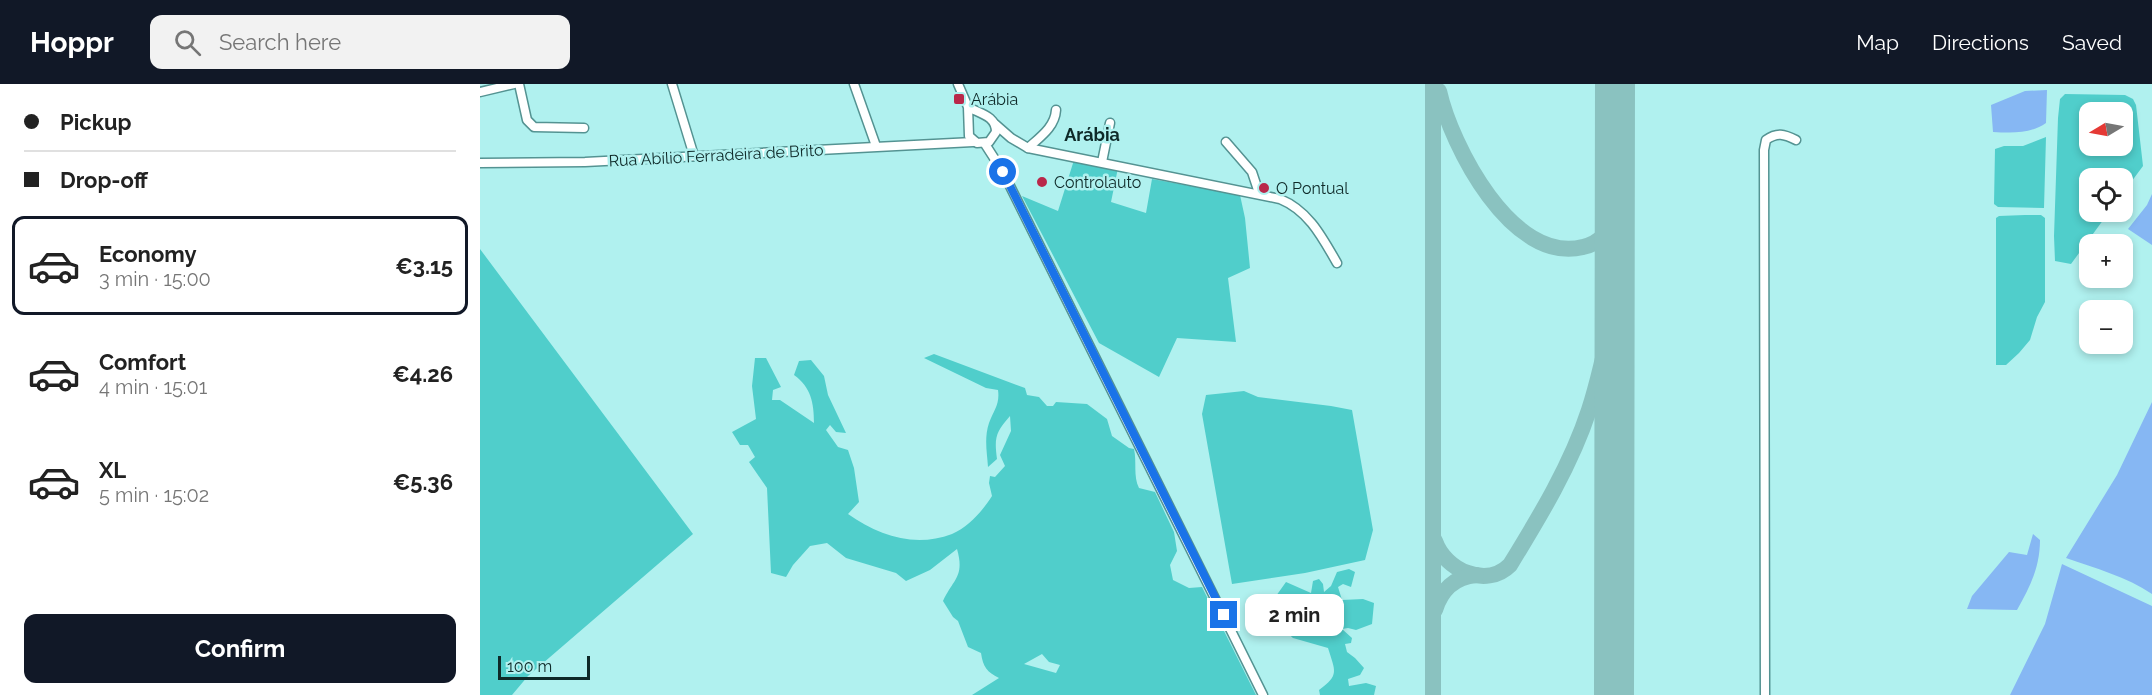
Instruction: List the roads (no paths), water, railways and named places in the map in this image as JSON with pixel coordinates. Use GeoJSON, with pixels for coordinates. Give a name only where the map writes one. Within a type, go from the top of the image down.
{"type":"FeatureCollection","features":[{"type":"Feature","properties":{"kind":"street"},"geometry":{"type":"LineString","coordinates":[[480,92],[514,84]]}},
{"type":"Feature","properties":{"kind":"street"},"geometry":{"type":"LineString","coordinates":[[519,84],[527,120],[534,127],[584,128]]}},
{"type":"Feature","properties":{"kind":"street"},"geometry":{"type":"LineString","coordinates":[[672,84],[694,156]]}},
{"type":"Feature","properties":{"kind":"street"},"geometry":{"type":"LineString","coordinates":[[854,84],[876,146]]}},
{"type":"Feature","properties":{"kind":"street"},"geometry":{"type":"LineString","coordinates":[[958,84],[969,107],[968,127],[973,141],[1011,138]]}},
{"type":"Feature","properties":{"kind":"street"},"geometry":{"type":"LineString","coordinates":[[969,107],[990,118],[1011,138],[1028,148],[1259,193],[1290,203],[1309,219],[1337,263]]}},
{"type":"Feature","properties":{"kind":"street"},"geometry":{"type":"LineString","coordinates":[[1028,148],[1052,125],[1056,118],[1056,110]]}},
{"type":"Feature","properties":{"kind":"street"},"geometry":{"type":"LineString","coordinates":[[953,141],[968,127],[973,118],[983,115]]}},
{"type":"Feature","properties":{"kind":"street"},"geometry":{"type":"LineString","coordinates":[[1102,162],[1110,123]]}},
{"type":"Feature","properties":{"kind":"street"},"geometry":{"type":"LineString","coordinates":[[995,124],[991,140],[1003,172],[1263,695]]}},
{"type":"Feature","properties":{"kind":"street"},"geometry":{"type":"LineString","coordinates":[[1765,695],[1764,150],[1766,140],[1772,135],[1781,133],[1796,140]]}},
{"type":"Feature","properties":{"kind":"street","name":"Rua Abílio Ferradeira de Brito"},"geometry":{"type":"LineString","coordinates":[[480,163],[585,162],[973,141]]}},
{"type":"Feature","properties":{"kind":"street"},"geometry":{"type":"LineString","coordinates":[[1226,142],[1252,172],[1259,193]]}},
{"type":"Feature","properties":{"kind":"place","name":"Arábia"},"geometry":{"type":"Point","coordinates":[959,99]}},
{"type":"Feature","properties":{"kind":"place","name":"Controlauto"},"geometry":{"type":"Point","coordinates":[1042,182]}},
{"type":"Feature","properties":{"kind":"place","name":"O Pontual"},"geometry":{"type":"Point","coordinates":[1264,188]}},
{"type":"Feature","properties":{"kind":"district","name":"Arábia"},"geometry":{"type":"Point","coordinates":[1092,135]}}]}
